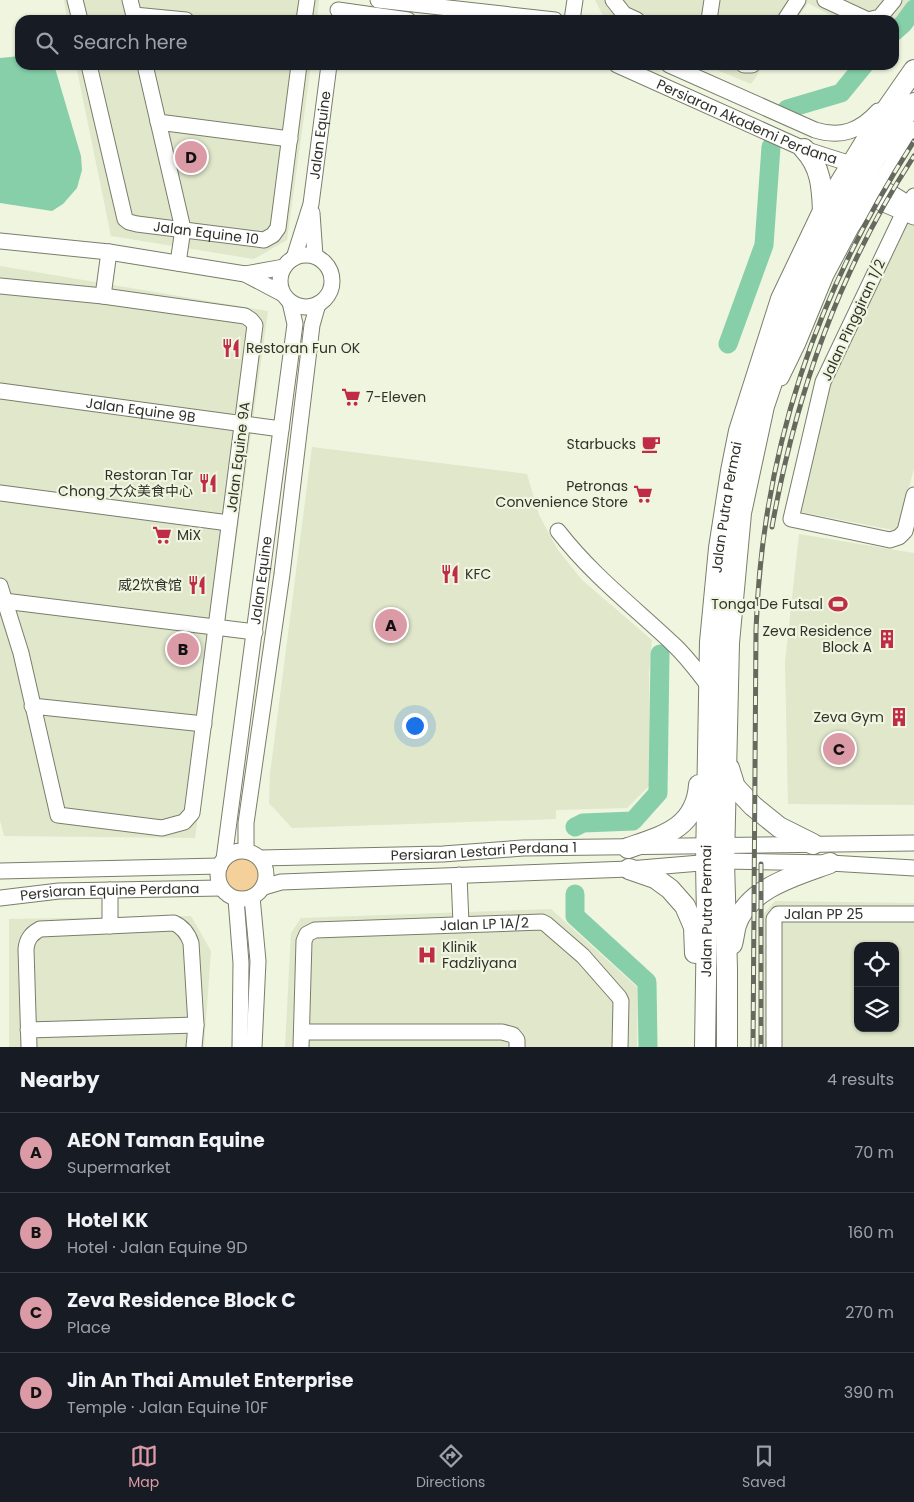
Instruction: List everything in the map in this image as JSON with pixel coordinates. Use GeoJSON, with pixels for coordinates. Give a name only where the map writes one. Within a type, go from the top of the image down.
{"type":"FeatureCollection","features":[{"type":"Feature","properties":{"kind":"main road","name":"Jalan Putra Permai"},"geometry":{"type":"LineString","coordinates":[[727,1047],[727,969],[715,853],[709,719],[710,642],[718,558],[731,471],[739,431],[781,300],[823,211],[874,126],[910,75]]}},
{"type":"Feature","properties":{"kind":"main road","name":"Jalan Putra Permai"},"geometry":{"type":"LineString","coordinates":[[704,1047],[708,918],[727,761],[729,643],[741,513],[764,406],[796,311],[812,273],[840,218],[875,158],[914,103]]}},
{"type":"Feature","properties":{"kind":"main road"},"geometry":{"type":"LineString","coordinates":[[804,149],[811,156],[819,170],[822,185],[823,211]]}},
{"type":"Feature","properties":{"kind":"main road"},"geometry":{"type":"LineString","coordinates":[[851,164],[864,164],[875,158]]}},
{"type":"Feature","properties":{"kind":"main road"},"geometry":{"type":"LineString","coordinates":[[628,848],[668,834],[679,826],[692,812],[698,800],[703,736],[709,719]]}},
{"type":"Feature","properties":{"kind":"main road"},"geometry":{"type":"LineString","coordinates":[[727,761],[735,787],[753,806],[779,827],[813,844]]}},
{"type":"Feature","properties":{"kind":"main road"},"geometry":{"type":"LineString","coordinates":[[727,969],[736,924],[745,909],[765,890],[830,863]]}},
{"type":"Feature","properties":{"kind":"main road"},"geometry":{"type":"LineString","coordinates":[[629,869],[655,878],[670,889],[685,906],[694,927],[697,998],[704,1047]]}},
{"type":"Feature","properties":{"kind":"street"},"geometry":{"type":"LineString","coordinates":[[76,0],[79,15]]}},
{"type":"Feature","properties":{"kind":"street"},"geometry":{"type":"LineString","coordinates":[[130,0],[133,15]]}},
{"type":"Feature","properties":{"kind":"street"},"geometry":{"type":"LineString","coordinates":[[305,15],[307,0]]}},
{"type":"Feature","properties":{"kind":"street"},"geometry":{"type":"LineString","coordinates":[[381,0],[512,15]]}},
{"type":"Feature","properties":{"kind":"street"},"geometry":{"type":"LineString","coordinates":[[573,15],[575,0]]}},
{"type":"Feature","properties":{"kind":"street"},"geometry":{"type":"LineString","coordinates":[[613,0],[626,15]]}},
{"type":"Feature","properties":{"kind":"street"},"geometry":{"type":"LineString","coordinates":[[710,15],[712,0]]}},
{"type":"Feature","properties":{"kind":"street"},"geometry":{"type":"LineString","coordinates":[[788,15],[798,0]]}},
{"type":"Feature","properties":{"kind":"street"},"geometry":{"type":"LineString","coordinates":[[825,0],[857,15]]}},
{"type":"Feature","properties":{"kind":"street"},"geometry":{"type":"LineString","coordinates":[[882,15],[894,0]]}},
{"type":"Feature","properties":{"kind":"street"},"geometry":{"type":"LineString","coordinates":[[338,10],[362,15]]}},
{"type":"Feature","properties":{"kind":"street","name":"Jalan Equine 10"},"geometry":{"type":"LineString","coordinates":[[90,70],[125,219],[137,224],[183,228],[264,240],[273,235],[278,228],[298,70]]}},
{"type":"Feature","properties":{"kind":"street"},"geometry":{"type":"LineString","coordinates":[[146,70],[183,228],[178,263]]}},
{"type":"Feature","properties":{"kind":"street","name":"Jalan Equine"},"geometry":{"type":"LineString","coordinates":[[315,256],[311,204],[329,70]]}},
{"type":"Feature","properties":{"kind":"street","name":"Persiaran Akademi Perdana"},"geometry":{"type":"LineString","coordinates":[[628,70],[804,149],[851,164]]}},
{"type":"Feature","properties":{"kind":"street","name":"Persiaran Akademi Perdana"},"geometry":{"type":"LineString","coordinates":[[697,71],[815,130],[827,134],[855,130],[870,121],[910,75]]}},
{"type":"Feature","properties":{"kind":"street"},"geometry":{"type":"LineString","coordinates":[[158,122],[290,139]]}},
{"type":"Feature","properties":{"kind":"street"},"geometry":{"type":"LineString","coordinates":[[764,406],[777,386],[798,344],[826,275],[870,198],[914,129]]}},
{"type":"Feature","properties":{"kind":"street"},"geometry":{"type":"LineString","coordinates":[[878,185],[911,207]]}},
{"type":"Feature","properties":{"kind":"street"},"geometry":{"type":"LineString","coordinates":[[870,198],[911,207]]}},
{"type":"Feature","properties":{"kind":"street","name":"Jalan Equine"},"geometry":{"type":"LineString","coordinates":[[289,262],[311,204]]}},
{"type":"Feature","properties":{"kind":"street","name":"Jalan Pinggiran 1/2"},"geometry":{"type":"LineString","coordinates":[[911,207],[823,382],[791,519],[890,540],[899,537],[905,531],[914,495]]}},
{"type":"Feature","properties":{"kind":"street"},"geometry":{"type":"LineString","coordinates":[[0,241],[109,252],[245,274],[295,305],[306,307],[318,304],[327,296],[332,285],[331,273],[325,262],[315,256],[304,254],[289,262],[245,274]]}},
{"type":"Feature","properties":{"kind":"street"},"geometry":{"type":"LineString","coordinates":[[104,296],[109,252]]}},
{"type":"Feature","properties":{"kind":"street"},"geometry":{"type":"LineString","coordinates":[[286,298],[280,284],[289,262]]}},
{"type":"Feature","properties":{"kind":"street","name":"Jalan Equine 9A"},"geometry":{"type":"LineString","coordinates":[[0,286],[104,296],[245,316],[255,326],[192,813],[184,822],[162,828],[58,815],[32,706]]}},
{"type":"Feature","properties":{"kind":"street","name":"Jalan Equine"},"geometry":{"type":"LineString","coordinates":[[222,863],[295,324],[286,298]]}},
{"type":"Feature","properties":{"kind":"street","name":"Jalan Equine"},"geometry":{"type":"LineString","coordinates":[[246,851],[246,823],[282,574],[312,325],[318,304]]}},
{"type":"Feature","properties":{"kind":"street","name":"Jalan Equine 9B"},"geometry":{"type":"LineString","coordinates":[[0,391],[282,429]]}},
{"type":"Feature","properties":{"kind":"street"},"geometry":{"type":"LineString","coordinates":[[0,493],[229,523]]}},
{"type":"Feature","properties":{"kind":"street"},"geometry":{"type":"LineString","coordinates":[[558,531],[597,576],[679,650],[710,688]]}},
{"type":"Feature","properties":{"kind":"street"},"geometry":{"type":"LineString","coordinates":[[204,724],[32,706],[21,653],[2,594],[254,632]]}},
{"type":"Feature","properties":{"kind":"street"},"geometry":{"type":"LineString","coordinates":[[715,853],[813,844],[914,843]]}},
{"type":"Feature","properties":{"kind":"street","name":"Persiaran Lestari Perdana 1"},"geometry":{"type":"LineString","coordinates":[[260,858],[442,854],[523,848],[628,848],[715,853]]}},
{"type":"Feature","properties":{"kind":"street"},"geometry":{"type":"LineString","coordinates":[[246,851],[260,858],[267,872],[264,887],[252,898],[244,900],[228,895],[221,888],[218,877],[222,863],[238,852],[246,851]]}},
{"type":"Feature","properties":{"kind":"street"},"geometry":{"type":"LineString","coordinates":[[715,853],[914,868]]}},
{"type":"Feature","properties":{"kind":"street","name":"Persiaran Lestari Perdana 1"},"geometry":{"type":"LineString","coordinates":[[264,887],[281,882],[629,869],[715,853]]}},
{"type":"Feature","properties":{"kind":"street","name":"Persiaran Equine Perdana"},"geometry":{"type":"LineString","coordinates":[[3,869],[222,863]]}},
{"type":"Feature","properties":{"kind":"street"},"geometry":{"type":"LineString","coordinates":[[458,875],[461,924]]}},
{"type":"Feature","properties":{"kind":"street","name":"Persiaran Equine Perdana"},"geometry":{"type":"LineString","coordinates":[[0,898],[59,890],[221,888]]}},
{"type":"Feature","properties":{"kind":"street"},"geometry":{"type":"LineString","coordinates":[[110,890],[110,926]]}},
{"type":"Feature","properties":{"kind":"street"},"geometry":{"type":"LineString","coordinates":[[252,898],[258,962],[254,1047]]}},
{"type":"Feature","properties":{"kind":"street"},"geometry":{"type":"LineString","coordinates":[[236,899],[241,963],[240,1047]]}},
{"type":"Feature","properties":{"kind":"street","name":"Jalan PP 25"},"geometry":{"type":"LineString","coordinates":[[774,1047],[774,919],[778,914],[914,914]]}},
{"type":"Feature","properties":{"kind":"street","name":"Jalan LP 1A/2"},"geometry":{"type":"LineString","coordinates":[[302,1040],[304,941],[307,934],[315,930],[542,922],[583,956],[619,997],[621,1001],[620,1047]]}},
{"type":"Feature","properties":{"kind":"street"},"geometry":{"type":"LineString","coordinates":[[28,1047],[26,942],[30,936],[40,929],[174,923],[185,931],[191,943],[196,1025],[194,1047]]}},
{"type":"Feature","properties":{"kind":"street"},"geometry":{"type":"LineString","coordinates":[[28,1030],[196,1025]]}},
{"type":"Feature","properties":{"kind":"street"},"geometry":{"type":"LineString","coordinates":[[302,1040],[413,1040],[502,1032],[513,1035],[517,1040],[517,1047]]}},
{"type":"Feature","properties":{"kind":"shaded area"},"geometry":{"type":"Polygon","coordinates":[[[64,0],[319,0],[318,15],[66,15],[64,0]]]}},
{"type":"Feature","properties":{"kind":"shaded area"},"geometry":{"type":"Polygon","coordinates":[[[595,0],[914,0],[899,17],[899,15],[830,15],[808,3],[800,15],[602,15],[595,0]]]}},
{"type":"Feature","properties":{"kind":"shaded area"},"geometry":{"type":"Polygon","coordinates":[[[15,56],[15,70],[56,70],[81,156],[82,170],[77,188],[63,204],[52,211],[0,203],[0,58],[15,56]]]}},
{"type":"Feature","properties":{"kind":"shaded area"},"geometry":{"type":"Polygon","coordinates":[[[77,70],[310,70],[287,240],[254,259],[111,236],[77,70]]]}},
{"type":"Feature","properties":{"kind":"shaded area"},"geometry":{"type":"Polygon","coordinates":[[[717,70],[761,70],[751,84],[717,70]]]}},
{"type":"Feature","properties":{"kind":"shaded area"},"geometry":{"type":"Polygon","coordinates":[[[914,208],[914,468],[898,531],[801,512],[828,386],[914,208]]]}},
{"type":"Feature","properties":{"kind":"shaded area"},"geometry":{"type":"Polygon","coordinates":[[[0,266],[268,311],[195,838],[4,836],[0,820],[0,266]]]}},
{"type":"Feature","properties":{"kind":"shaded area"},"geometry":{"type":"Polygon","coordinates":[[[312,447],[527,474],[539,515],[558,550],[582,580],[652,640],[649,672],[650,785],[627,808],[556,810],[556,819],[292,828],[269,803],[270,774],[312,447]]]}},
{"type":"Feature","properties":{"kind":"shaded area"},"geometry":{"type":"Polygon","coordinates":[[[799,534],[914,553],[914,805],[788,804],[785,662],[799,534]]]}},
{"type":"Feature","properties":{"kind":"shaded area"},"geometry":{"type":"Polygon","coordinates":[[[243,858],[250,859],[255,863],[259,868],[259,882],[255,887],[250,891],[243,892],[236,891],[231,887],[227,882],[226,875],[227,868],[231,863],[236,859],[243,858]]]}},
{"type":"Feature","properties":{"kind":"shaded area"},"geometry":{"type":"Polygon","coordinates":[[[775,901],[914,903],[914,1047],[763,1047],[761,917],[775,901]]]}},
{"type":"Feature","properties":{"kind":"shaded area"},"geometry":{"type":"Polygon","coordinates":[[[551,909],[638,988],[637,1047],[285,1047],[291,933],[301,918],[551,909]]]}},
{"type":"Feature","properties":{"kind":"shaded area"},"geometry":{"type":"Polygon","coordinates":[[[191,916],[211,951],[204,1047],[9,1047],[9,919],[191,916]]]}},
{"type":"Feature","properties":{"kind":"waterway"},"geometry":{"type":"LineString","coordinates":[[899,28],[914,9]]}},
{"type":"Feature","properties":{"kind":"waterway"},"geometry":{"type":"LineString","coordinates":[[787,109],[841,93],[860,70]]}},
{"type":"Feature","properties":{"kind":"waterway"},"geometry":{"type":"LineString","coordinates":[[728,344],[764,245],[771,147]]}},
{"type":"Feature","properties":{"kind":"waterway"},"geometry":{"type":"LineString","coordinates":[[575,827],[583,823],[633,821],[658,793],[660,654]]}},
{"type":"Feature","properties":{"kind":"waterway"},"geometry":{"type":"LineString","coordinates":[[575,894],[575,916],[647,982],[648,1047]]}},
{"type":"Feature","properties":{"kind":"railway"},"geometry":{"type":"LineString","coordinates":[[753,1047],[756,630],[761,564],[770,499],[783,436],[801,375],[823,315],[849,256],[880,198],[914,141]]}},
{"type":"Feature","properties":{"kind":"railway"},"geometry":{"type":"LineString","coordinates":[[772,527],[794,429],[824,334],[842,289],[864,244],[887,199],[914,156]]}},
{"type":"Feature","properties":{"kind":"railway"},"geometry":{"type":"LineString","coordinates":[[761,864],[761,1047]]}},
{"type":"Feature","properties":{"kind":"place","name":"Jin An Thai Amulet Enterprise"},"geometry":{"type":"Point","coordinates":[191,157]}},
{"type":"Feature","properties":{"kind":"place","name":"Restoran Fun OK"},"geometry":{"type":"Point","coordinates":[231,348]}},
{"type":"Feature","properties":{"kind":"place","name":"7-Eleven"},"geometry":{"type":"Point","coordinates":[351,397]}},
{"type":"Feature","properties":{"kind":"place","name":"Starbucks"},"geometry":{"type":"Point","coordinates":[651,444]}},
{"type":"Feature","properties":{"kind":"place","name":"Restoran Tar Chong 大众美食中心"},"geometry":{"type":"Point","coordinates":[208,483]}},
{"type":"Feature","properties":{"kind":"place","name":"Petronas Convenience Store"},"geometry":{"type":"Point","coordinates":[643,494]}},
{"type":"Feature","properties":{"kind":"place","name":"MiX"},"geometry":{"type":"Point","coordinates":[162,535]}},
{"type":"Feature","properties":{"kind":"place","name":"KFC"},"geometry":{"type":"Point","coordinates":[450,574]}},
{"type":"Feature","properties":{"kind":"place","name":"威2饮食馆"},"geometry":{"type":"Point","coordinates":[197,585]}},
{"type":"Feature","properties":{"kind":"place","name":"Tonga De Futsal"},"geometry":{"type":"Point","coordinates":[838,604]}},
{"type":"Feature","properties":{"kind":"place","name":"AEON Taman Equine"},"geometry":{"type":"Point","coordinates":[391,625]}},
{"type":"Feature","properties":{"kind":"place","name":"Zeva Residence Block A"},"geometry":{"type":"Point","coordinates":[887,639]}},
{"type":"Feature","properties":{"kind":"place","name":"Hotel KK"},"geometry":{"type":"Point","coordinates":[183,649]}},
{"type":"Feature","properties":{"kind":"place","name":"Zeva Gym"},"geometry":{"type":"Point","coordinates":[899,717]}},
{"type":"Feature","properties":{"kind":"place","name":"Zeva Residence Block C"},"geometry":{"type":"Point","coordinates":[839,749]}},
{"type":"Feature","properties":{"kind":"place","name":"Klinik Fadzliyana"},"geometry":{"type":"Point","coordinates":[427,955]}}]}
